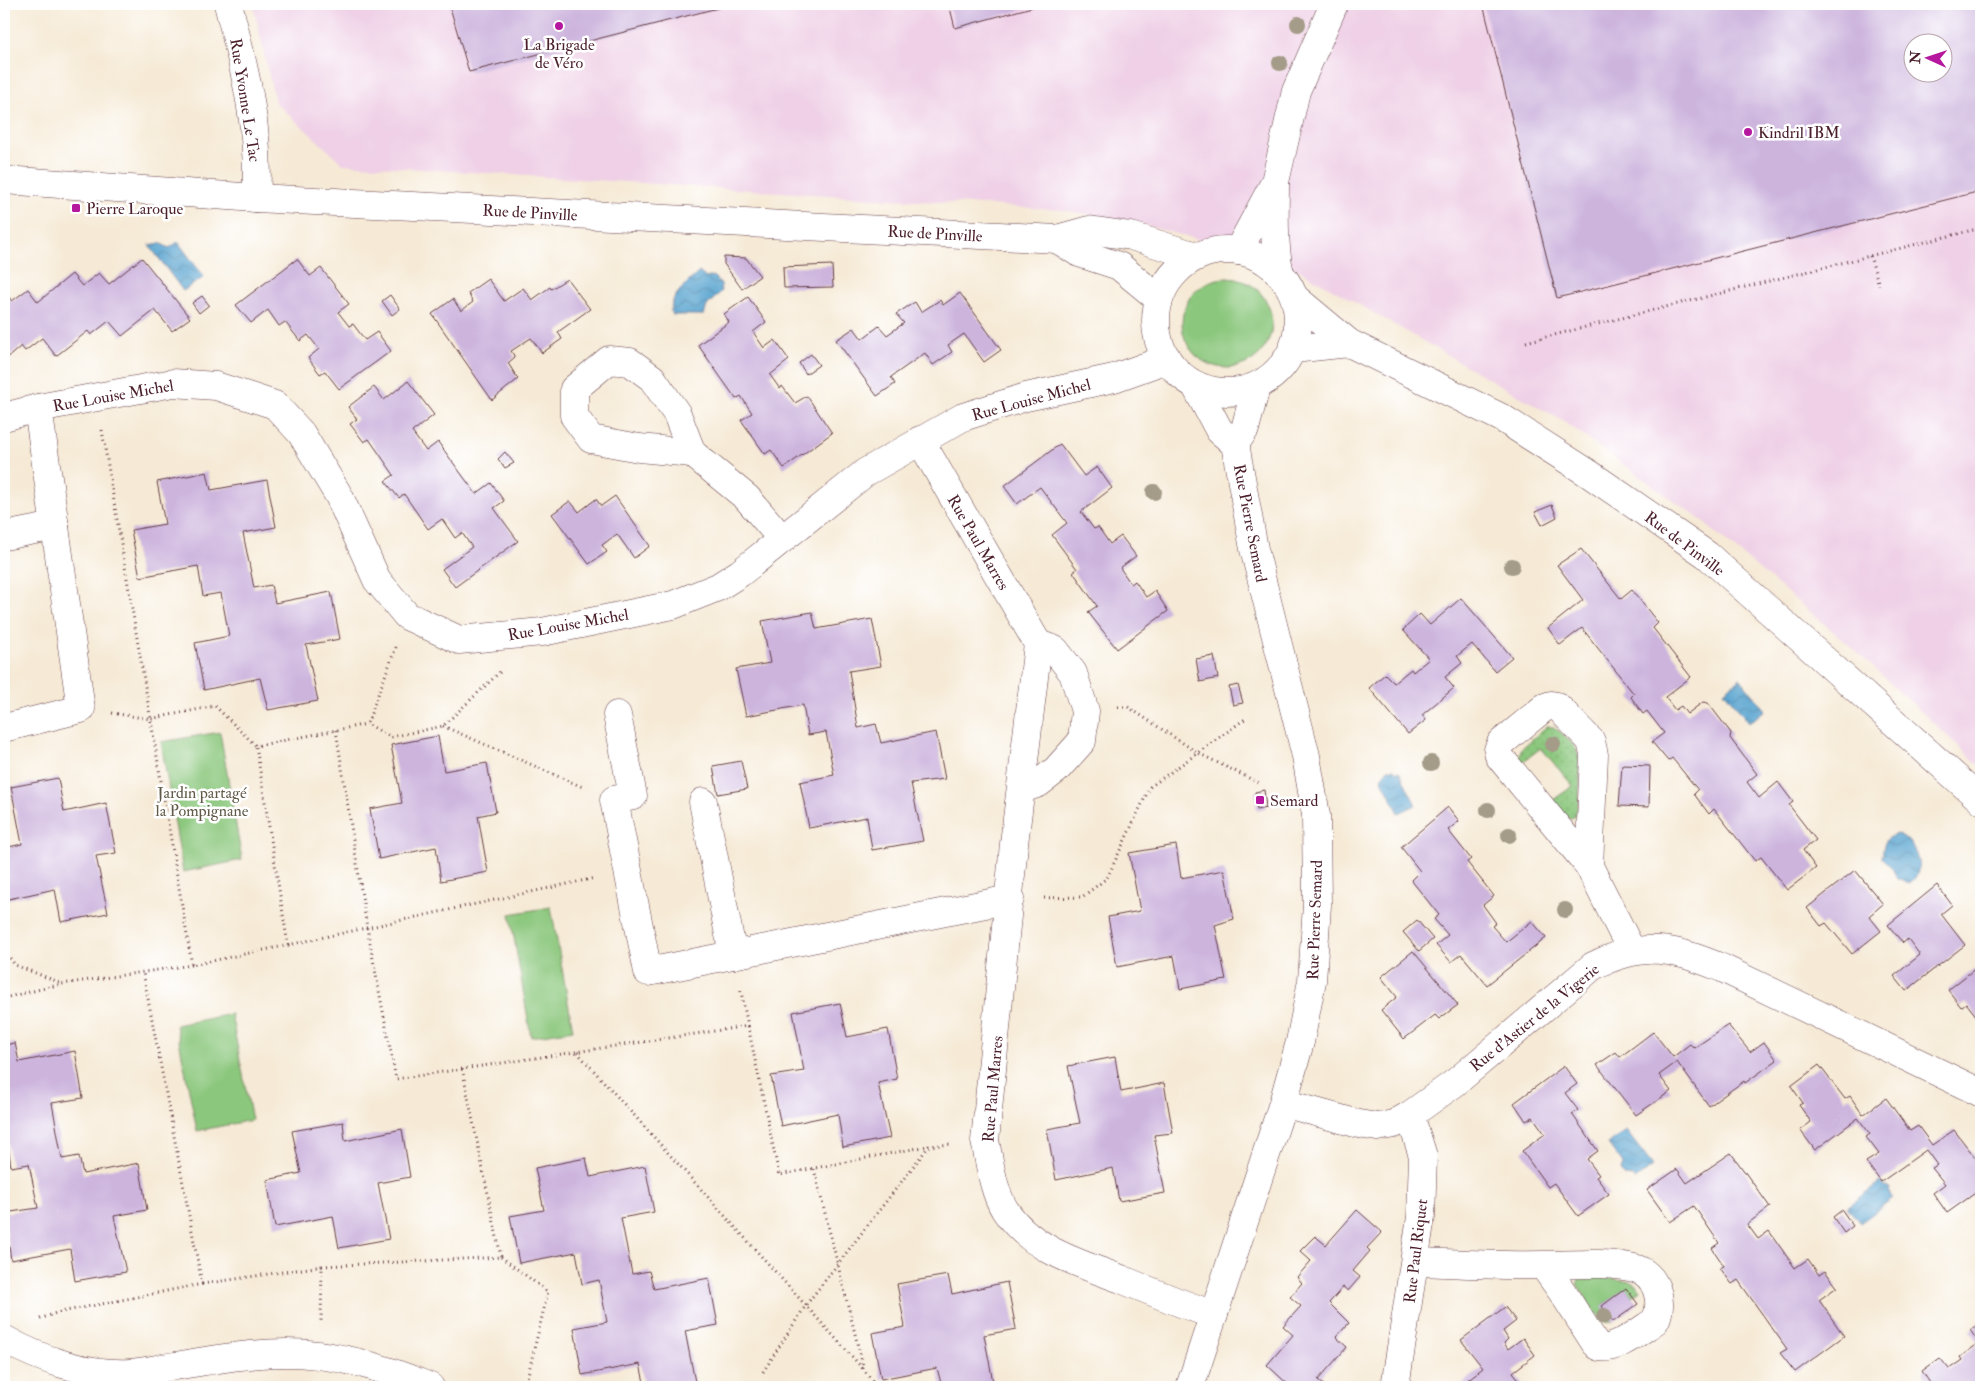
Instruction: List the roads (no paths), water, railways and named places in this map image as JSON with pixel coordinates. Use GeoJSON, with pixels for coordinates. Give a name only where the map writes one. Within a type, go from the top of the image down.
{"type":"FeatureCollection","features":[{"type":"Feature","properties":{"kind":"street","name":"Rue Yvonne Le Tac"},"geometry":{"type":"LineString","coordinates":[[228,4],[236,37],[255,142],[256,198]]}},
{"type":"Feature","properties":{"kind":"street"},"geometry":{"type":"LineString","coordinates":[[1280,274],[1276,258],[1274,226],[1275,182],[1296,91],[1334,4]]}},
{"type":"Feature","properties":{"kind":"street","name":"Rue de Pinville"},"geometry":{"type":"LineString","coordinates":[[4,180],[256,198],[1057,239],[1090,230],[1132,236],[1196,256]]}},
{"type":"Feature","properties":{"kind":"street"},"geometry":{"type":"LineString","coordinates":[[1238,250],[1275,182]]}},
{"type":"Feature","properties":{"kind":"street","name":"Rue de Pinville"},"geometry":{"type":"LineString","coordinates":[[1057,239],[1079,253],[1120,266],[1159,299]]}},
{"type":"Feature","properties":{"kind":"street"},"geometry":{"type":"LineString","coordinates":[[1238,250],[1257,256],[1270,263],[1285,278],[1295,298],[1298,332],[1293,349],[1284,365],[1271,378],[1256,387],[1236,393],[1215,392],[1195,385],[1181,376],[1166,357],[1157,334],[1156,315],[1159,299],[1168,281],[1180,267],[1196,256],[1214,251],[1238,250]]}},
{"type":"Feature","properties":{"kind":"street","name":"Rue de Pinville"},"geometry":{"type":"LineString","coordinates":[[1295,298],[1349,343],[1502,418],[1588,473],[1707,555],[1981,800]]}},
{"type":"Feature","properties":{"kind":"street"},"geometry":{"type":"LineString","coordinates":[[1293,349],[1349,343]]}},
{"type":"Feature","properties":{"kind":"street","name":"Rue Louise Michel"},"geometry":{"type":"LineString","coordinates":[[4,417],[38,408],[173,383],[216,386],[275,405],[302,433],[339,496],[377,580],[407,616],[459,640],[542,632],[674,605],[718,586],[740,572],[866,472],[963,417],[1026,397],[1114,378],[1153,364],[1166,357]]}},
{"type":"Feature","properties":{"kind":"street","name":"Rue Pierre Semard"},"geometry":{"type":"LineString","coordinates":[[1190,1387],[1283,1103],[1300,1042],[1312,980],[1317,906],[1316,815],[1306,756],[1254,549],[1235,444],[1219,430],[1195,385]]}},
{"type":"Feature","properties":{"kind":"street","name":"Rue Pierre Semard"},"geometry":{"type":"LineString","coordinates":[[1235,444],[1245,429],[1256,387]]}},
{"type":"Feature","properties":{"kind":"street"},"geometry":{"type":"LineString","coordinates":[[4,728],[82,709],[38,408]]}},
{"type":"Feature","properties":{"kind":"street","name":"Rue Paul Marres"},"geometry":{"type":"LineString","coordinates":[[920,440],[1038,644],[1014,844],[985,1141],[993,1177],[1004,1208],[1015,1223],[1052,1252],[1214,1316]]}},
{"type":"Feature","properties":{"kind":"street"},"geometry":{"type":"LineString","coordinates":[[692,453],[747,498],[782,539]]}},
{"type":"Feature","properties":{"kind":"street"},"geometry":{"type":"LineString","coordinates":[[4,536],[55,526]]}},
{"type":"Feature","properties":{"kind":"street"},"geometry":{"type":"LineString","coordinates":[[1022,789],[1039,783],[1056,770],[1082,741],[1085,710],[1073,673],[1055,650],[1038,644]]}},
{"type":"Feature","properties":{"kind":"street"},"geometry":{"type":"LineString","coordinates":[[1589,866],[1593,748],[1591,741],[1557,706],[1550,705],[1501,743],[1498,750],[1499,756],[1589,866],[1631,950]]}},
{"type":"Feature","properties":{"kind":"street"},"geometry":{"type":"LineString","coordinates":[[617,714],[633,796],[614,800],[648,972],[1010,899]]}},
{"type":"Feature","properties":{"kind":"street"},"geometry":{"type":"LineString","coordinates":[[703,802],[733,955]]}},
{"type":"Feature","properties":{"kind":"street","name":"Rue d'Astier de la Vigerie"},"geometry":{"type":"LineString","coordinates":[[1283,1103],[1359,1124],[1377,1126],[1394,1124],[1410,1115],[1456,1082],[1593,966],[1612,956],[1631,950],[1651,948],[1676,951],[1702,959],[1981,1093]]}},
{"type":"Feature","properties":{"kind":"street","name":"Rue Paul Riquet"},"geometry":{"type":"LineString","coordinates":[[1395,1387],[1421,1217],[1423,1156],[1410,1115]]}},
{"type":"Feature","properties":{"kind":"street"},"geometry":{"type":"LineString","coordinates":[[1415,1262],[1543,1265]]}},
{"type":"Feature","properties":{"kind":"street"},"geometry":{"type":"LineString","coordinates":[[11,1343],[44,1358],[78,1368],[104,1372],[130,1373],[243,1356],[288,1353],[320,1355],[370,1365],[430,1387]]}},
{"type":"Feature","properties":{"kind":"water"},"geometry":{"type":"Polygon","coordinates":[[[178,242],[204,277],[183,291],[149,245],[160,243],[169,248],[178,242]]]}},
{"type":"Feature","properties":{"kind":"water"},"geometry":{"type":"Polygon","coordinates":[[[699,272],[706,278],[713,276],[722,285],[720,288],[722,291],[707,306],[704,315],[673,315],[671,306],[673,300],[699,272]]]}},
{"type":"Feature","properties":{"kind":"water"},"geometry":{"type":"Polygon","coordinates":[[[1740,678],[1765,710],[1749,723],[1724,691],[1740,678]]]}},
{"type":"Feature","properties":{"kind":"water"},"geometry":{"type":"Polygon","coordinates":[[[1388,769],[1394,769],[1396,772],[1399,771],[1416,805],[1399,813],[1381,778],[1388,769]]]}},
{"type":"Feature","properties":{"kind":"water"},"geometry":{"type":"Polygon","coordinates":[[[1897,834],[1909,842],[1917,856],[1918,871],[1915,878],[1909,883],[1897,878],[1892,868],[1882,858],[1885,843],[1889,837],[1897,834]]]}},
{"type":"Feature","properties":{"kind":"water"},"geometry":{"type":"Polygon","coordinates":[[[1626,1131],[1653,1166],[1635,1180],[1633,1177],[1624,1176],[1621,1171],[1623,1164],[1608,1144],[1626,1131]]]}},
{"type":"Feature","properties":{"kind":"water"},"geometry":{"type":"Polygon","coordinates":[[[1881,1182],[1885,1187],[1890,1188],[1889,1193],[1893,1199],[1860,1223],[1847,1207],[1881,1182]]]}},
{"type":"Feature","properties":{"kind":"place","name":"La Brigade de Véro"},"geometry":{"type":"Point","coordinates":[559,26]}},
{"type":"Feature","properties":{"kind":"place","name":"Kindril IBM"},"geometry":{"type":"Point","coordinates":[1748,132]}},
{"type":"Feature","properties":{"kind":"place","name":"Pierre Laroque"},"geometry":{"type":"Point","coordinates":[76,208]}},
{"type":"Feature","properties":{"kind":"place","name":"Semard"},"geometry":{"type":"Point","coordinates":[1260,800]}},
{"type":"Feature","properties":{"kind":"park label","name":"Jardin partagé la Pompignane"},"geometry":{"type":"Point","coordinates":[202,801]}}]}
